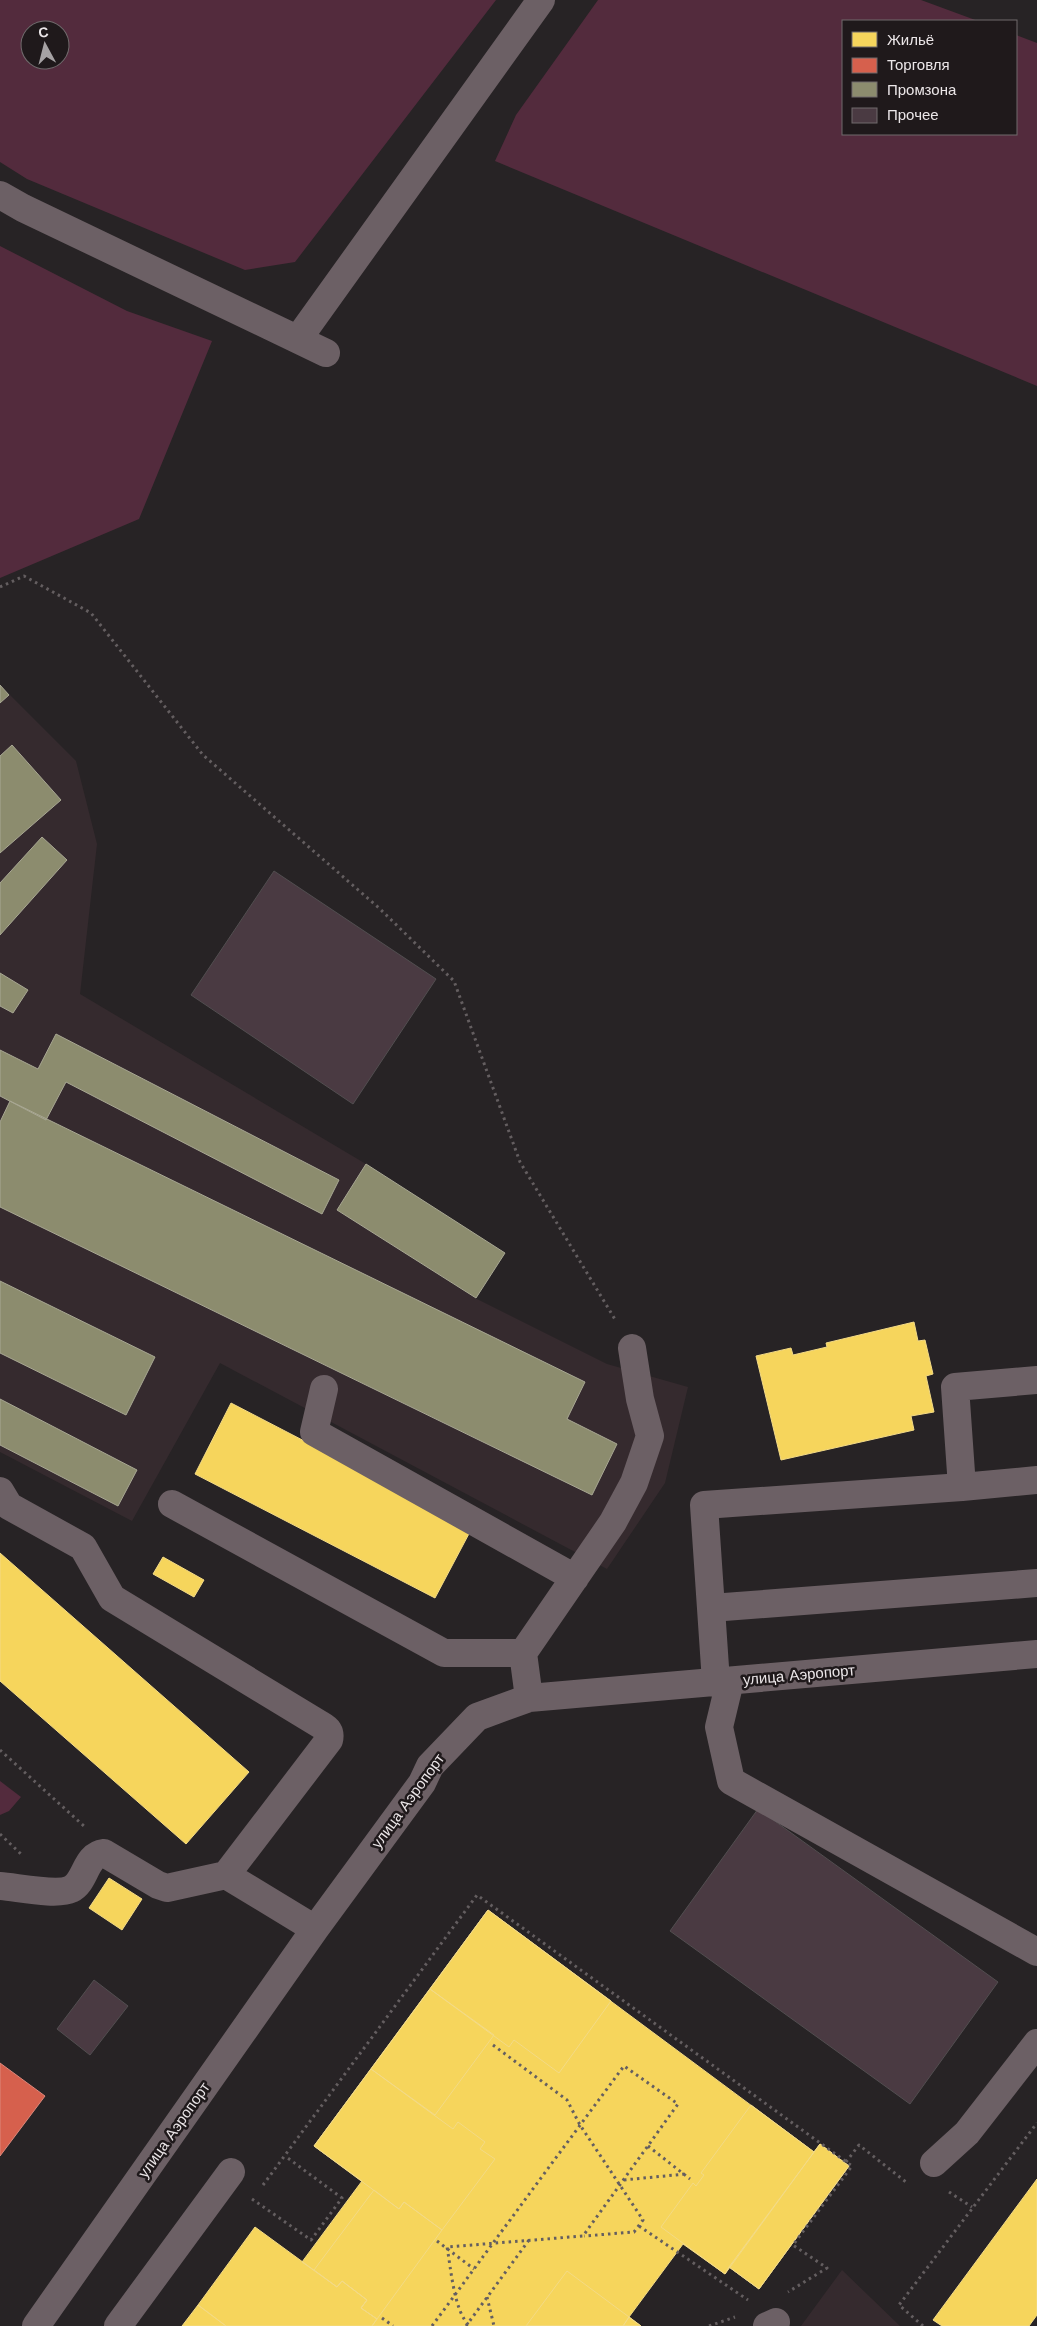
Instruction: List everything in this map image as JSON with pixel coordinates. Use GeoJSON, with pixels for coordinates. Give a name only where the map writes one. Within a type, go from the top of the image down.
{"type":"FeatureCollection","features":[{"type":"Feature","properties":{"kind":"street"},"geometry":{"type":"LineString","coordinates":[[298,338],[541,0]]}},
{"type":"Feature","properties":{"kind":"street"},"geometry":{"type":"LineString","coordinates":[[0,195],[23,208],[326,353]]}},
{"type":"Feature","properties":{"kind":"street"},"geometry":{"type":"LineString","coordinates":[[529,1698],[523,1654],[613,1522],[634,1483],[650,1436],[640,1399],[632,1348]]}},
{"type":"Feature","properties":{"kind":"street"},"geometry":{"type":"LineString","coordinates":[[962,1487],[955,1387],[1037,1380]]}},
{"type":"Feature","properties":{"kind":"street"},"geometry":{"type":"LineString","coordinates":[[324,1389],[314,1432],[575,1578]]}},
{"type":"Feature","properties":{"kind":"street"},"geometry":{"type":"LineString","coordinates":[[1037,1480],[704,1505],[711,1608],[723,1681],[719,1727],[731,1781],[1037,1952]]}},
{"type":"Feature","properties":{"kind":"street"},"geometry":{"type":"LineString","coordinates":[[0,1491],[9,1506],[83,1547],[112,1598],[328,1729],[330,1734],[329,1740],[226,1875],[167,1888],[158,1886],[104,1853],[98,1854],[93,1858],[77,1885],[70,1890],[60,1892],[0,1886]]}},
{"type":"Feature","properties":{"kind":"street"},"geometry":{"type":"LineString","coordinates":[[172,1504],[444,1653],[523,1654]]}},
{"type":"Feature","properties":{"kind":"street"},"geometry":{"type":"LineString","coordinates":[[711,1608],[1037,1583]]}},
{"type":"Feature","properties":{"kind":"street","name":"улица Аэропорт"},"geometry":{"type":"LineString","coordinates":[[36,2326],[315,1929],[422,1783],[430,1766],[477,1716],[529,1698],[1037,1654]]}},
{"type":"Feature","properties":{"kind":"street"},"geometry":{"type":"LineString","coordinates":[[226,1875],[315,1929]]}},
{"type":"Feature","properties":{"kind":"street"},"geometry":{"type":"LineString","coordinates":[[934,2163],[968,2133],[1037,2043]]}},
{"type":"Feature","properties":{"kind":"street"},"geometry":{"type":"LineString","coordinates":[[118,2326],[230,2172]]}},
{"type":"Feature","properties":{"kind":"path"},"geometry":{"type":"LineString","coordinates":[[0,586],[24,576],[91,614],[203,756],[380,908],[454,981],[520,1162],[632,1348]]}},
{"type":"Feature","properties":{"kind":"path"},"geometry":{"type":"LineString","coordinates":[[0,1750],[83,1824],[104,1853]]}},
{"type":"Feature","properties":{"kind":"path"},"geometry":{"type":"LineString","coordinates":[[0,1834],[28,1860]]}},
{"type":"Feature","properties":{"kind":"path"},"geometry":{"type":"LineString","coordinates":[[285,2156],[342,2198],[311,2240],[252,2200],[477,1895],[852,2166],[793,2245],[827,2268],[786,2294]]}},
{"type":"Feature","properties":{"kind":"path"},"geometry":{"type":"LineString","coordinates":[[446,2247],[634,2232],[643,2220],[580,2125],[567,2100],[493,2046]]}},
{"type":"Feature","properties":{"kind":"path"},"geometry":{"type":"LineString","coordinates":[[432,2326],[624,2066],[678,2104],[583,2236]]}},
{"type":"Feature","properties":{"kind":"path"},"geometry":{"type":"LineString","coordinates":[[923,2326],[898,2306],[1037,2123]]}},
{"type":"Feature","properties":{"kind":"path"},"geometry":{"type":"LineString","coordinates":[[846,2162],[859,2145],[909,2184]]}},
{"type":"Feature","properties":{"kind":"path"},"geometry":{"type":"LineString","coordinates":[[648,2146],[690,2179]]}},
{"type":"Feature","properties":{"kind":"path"},"geometry":{"type":"LineString","coordinates":[[624,2180],[685,2174]]}},
{"type":"Feature","properties":{"kind":"path"},"geometry":{"type":"LineString","coordinates":[[639,2226],[753,2303]]}},
{"type":"Feature","properties":{"kind":"path"},"geometry":{"type":"LineString","coordinates":[[446,2247],[463,2320],[468,2325],[530,2240]]}},
{"type":"Feature","properties":{"kind":"path"},"geometry":{"type":"LineString","coordinates":[[438,2241],[474,2269]]}},
{"type":"Feature","properties":{"kind":"path"},"geometry":{"type":"LineString","coordinates":[[487,2297],[494,2326]]}},
{"type":"Feature","properties":{"kind":"path"},"geometry":{"type":"LineString","coordinates":[[709,2326],[737,2317]]}},
{"type":"Feature","properties":{"kind":"path"},"geometry":{"type":"LineString","coordinates":[[382,2318],[393,2326]]}},
{"type":"Feature","properties":{"kind":"shaded area"},"geometry":{"type":"Polygon","coordinates":[[[0,0],[496,0],[295,262],[245,270],[27,179],[0,162],[0,0]]]}},
{"type":"Feature","properties":{"kind":"shaded area"},"geometry":{"type":"Polygon","coordinates":[[[598,0],[921,0],[975,20],[842,20],[842,135],[1017,135],[1017,35],[1037,43],[1037,386],[495,161],[516,115],[598,0]]]}},
{"type":"Feature","properties":{"kind":"shaded area"},"geometry":{"type":"Polygon","coordinates":[[[0,246],[127,311],[212,341],[139,519],[0,578],[0,246]]]}},
{"type":"Feature","properties":{"kind":"shaded area"},"geometry":{"type":"Polygon","coordinates":[[[0,685],[76,761],[97,844],[80,994],[366,1164],[337,1210],[475,1298],[607,1364],[688,1387],[665,1483],[607,1569],[220,1363],[132,1521],[0,1452],[0,685]]]}},
{"type":"Feature","properties":{"kind":"shaded area"},"geometry":{"type":"Polygon","coordinates":[[[0,1781],[21,1797],[9,1811],[0,1815],[0,1781]]]}},
{"type":"Feature","properties":{"kind":"shaded area"},"geometry":{"type":"Polygon","coordinates":[[[842,2270],[900,2326],[801,2326],[842,2270]]]}},
{"type":"Feature","properties":{"kind":"building: Жильё"},"geometry":{"type":"Polygon","coordinates":[[[914,1322],[918,1341],[925,1340],[933,1374],[926,1376],[934,1412],[911,1416],[914,1430],[781,1460],[756,1356],[791,1348],[793,1355],[827,1347],[826,1343],[914,1322]]]}},
{"type":"Feature","properties":{"kind":"building: Жильё"},"geometry":{"type":"Polygon","coordinates":[[[231,1403],[472,1528],[435,1598],[195,1474],[231,1403]]]}},
{"type":"Feature","properties":{"kind":"building: Жильё"},"geometry":{"type":"Polygon","coordinates":[[[0,1553],[249,1772],[186,1844],[0,1681],[0,1553]]]}},
{"type":"Feature","properties":{"kind":"building: Жильё"},"geometry":{"type":"Polygon","coordinates":[[[163,1557],[204,1580],[194,1597],[153,1574],[163,1557]]]}},
{"type":"Feature","properties":{"kind":"building: Жильё"},"geometry":{"type":"Polygon","coordinates":[[[109,1878],[142,1899],[122,1930],[89,1908],[109,1878]]]}},
{"type":"Feature","properties":{"kind":"building: Жильё"},"geometry":{"type":"Polygon","coordinates":[[[488,1910],[611,2001],[559,2073],[514,2040],[509,2047],[430,1989],[488,1910]]]}},
{"type":"Feature","properties":{"kind":"building: Жильё"},"geometry":{"type":"Polygon","coordinates":[[[488,1910],[814,2152],[820,2144],[849,2166],[759,2289],[729,2267],[725,2274],[683,2244],[629,2317],[641,2326],[372,2326],[377,2319],[361,2308],[367,2300],[342,2281],[337,2287],[302,2262],[362,2181],[314,2146],[488,1910]]]}},
{"type":"Feature","properties":{"kind":"building: Жильё"},"geometry":{"type":"Polygon","coordinates":[[[430,1989],[494,2035],[435,2115],[371,2069],[430,1989]]]}},
{"type":"Feature","properties":{"kind":"building: Жильё"},"geometry":{"type":"Polygon","coordinates":[[[371,2069],[453,2129],[458,2122],[485,2142],[480,2149],[495,2159],[442,2230],[404,2202],[399,2209],[314,2146],[371,2069]]]}},
{"type":"Feature","properties":{"kind":"building: Жильё"},"geometry":{"type":"Polygon","coordinates":[[[751,2105],[814,2152],[725,2274],[661,2227],[693,2183],[696,2186],[704,2175],[701,2173],[751,2105]]]}},
{"type":"Feature","properties":{"kind":"building: Жильё"},"geometry":{"type":"Polygon","coordinates":[[[820,2144],[849,2166],[759,2289],[729,2267],[820,2144]]]}},
{"type":"Feature","properties":{"kind":"building: Жильё"},"geometry":{"type":"Polygon","coordinates":[[[1037,2179],[1037,2315],[1029,2326],[942,2326],[933,2320],[1037,2179]]]}},
{"type":"Feature","properties":{"kind":"building: Жильё"},"geometry":{"type":"Polygon","coordinates":[[[374,2190],[399,2209],[404,2202],[442,2230],[377,2319],[361,2308],[367,2300],[342,2281],[337,2287],[314,2270],[374,2190]]]}},
{"type":"Feature","properties":{"kind":"building: Жильё"},"geometry":{"type":"Polygon","coordinates":[[[255,2227],[337,2287],[342,2281],[367,2300],[361,2308],[377,2319],[372,2326],[226,2326],[198,2305],[255,2227]]]}},
{"type":"Feature","properties":{"kind":"building: Жильё"},"geometry":{"type":"Polygon","coordinates":[[[567,2271],[629,2317],[623,2326],[526,2326],[567,2271]]]}},
{"type":"Feature","properties":{"kind":"building: Жильё"},"geometry":{"type":"Polygon","coordinates":[[[198,2305],[226,2326],[182,2326],[198,2305]]]}},
{"type":"Feature","properties":{"kind":"building: Жильё"},"geometry":{"type":"Polygon","coordinates":[[[629,2317],[641,2326],[623,2326],[629,2317]]]}},
{"type":"Feature","properties":{"kind":"building: Торговля"},"geometry":{"type":"Polygon","coordinates":[[[0,2063],[45,2096],[0,2156],[0,2063]]]}},
{"type":"Feature","properties":{"kind":"building: Промзона"},"geometry":{"type":"Polygon","coordinates":[[[0,685],[9,695],[0,703],[0,685]]]}},
{"type":"Feature","properties":{"kind":"building: Промзона"},"geometry":{"type":"Polygon","coordinates":[[[12,745],[61,800],[0,853],[0,756],[12,745]]]}},
{"type":"Feature","properties":{"kind":"building: Промзона"},"geometry":{"type":"Polygon","coordinates":[[[42,837],[67,860],[0,935],[0,883],[42,837]]]}},
{"type":"Feature","properties":{"kind":"building: Промзона"},"geometry":{"type":"Polygon","coordinates":[[[0,973],[28,990],[13,1013],[0,1006],[0,973]]]}},
{"type":"Feature","properties":{"kind":"building: Промзона"},"geometry":{"type":"Polygon","coordinates":[[[56,1034],[339,1180],[322,1214],[66,1082],[46,1120],[0,1096],[0,1050],[38,1069],[56,1034]]]}},
{"type":"Feature","properties":{"kind":"building: Промзона"},"geometry":{"type":"Polygon","coordinates":[[[10,1101],[585,1382],[567,1419],[617,1444],[592,1495],[0,1207],[0,1122],[10,1101]]]}},
{"type":"Feature","properties":{"kind":"building: Промзона"},"geometry":{"type":"Polygon","coordinates":[[[366,1164],[505,1253],[476,1298],[337,1210],[366,1164]]]}},
{"type":"Feature","properties":{"kind":"building: Промзона"},"geometry":{"type":"Polygon","coordinates":[[[0,1281],[155,1357],[126,1415],[0,1353],[0,1281]]]}},
{"type":"Feature","properties":{"kind":"building: Промзона"},"geometry":{"type":"Polygon","coordinates":[[[0,1399],[137,1470],[118,1506],[0,1445],[0,1399]]]}},
{"type":"Feature","properties":{"kind":"building: Прочее"},"geometry":{"type":"Polygon","coordinates":[[[274,871],[436,979],[353,1104],[191,995],[274,871]]]}},
{"type":"Feature","properties":{"kind":"building: Прочее"},"geometry":{"type":"Polygon","coordinates":[[[758,1809],[998,1982],[910,2104],[670,1931],[758,1809]]]}},
{"type":"Feature","properties":{"kind":"building: Прочее"},"geometry":{"type":"Polygon","coordinates":[[[94,1980],[128,2006],[90,2055],[57,2029],[94,1980]]]}}]}
